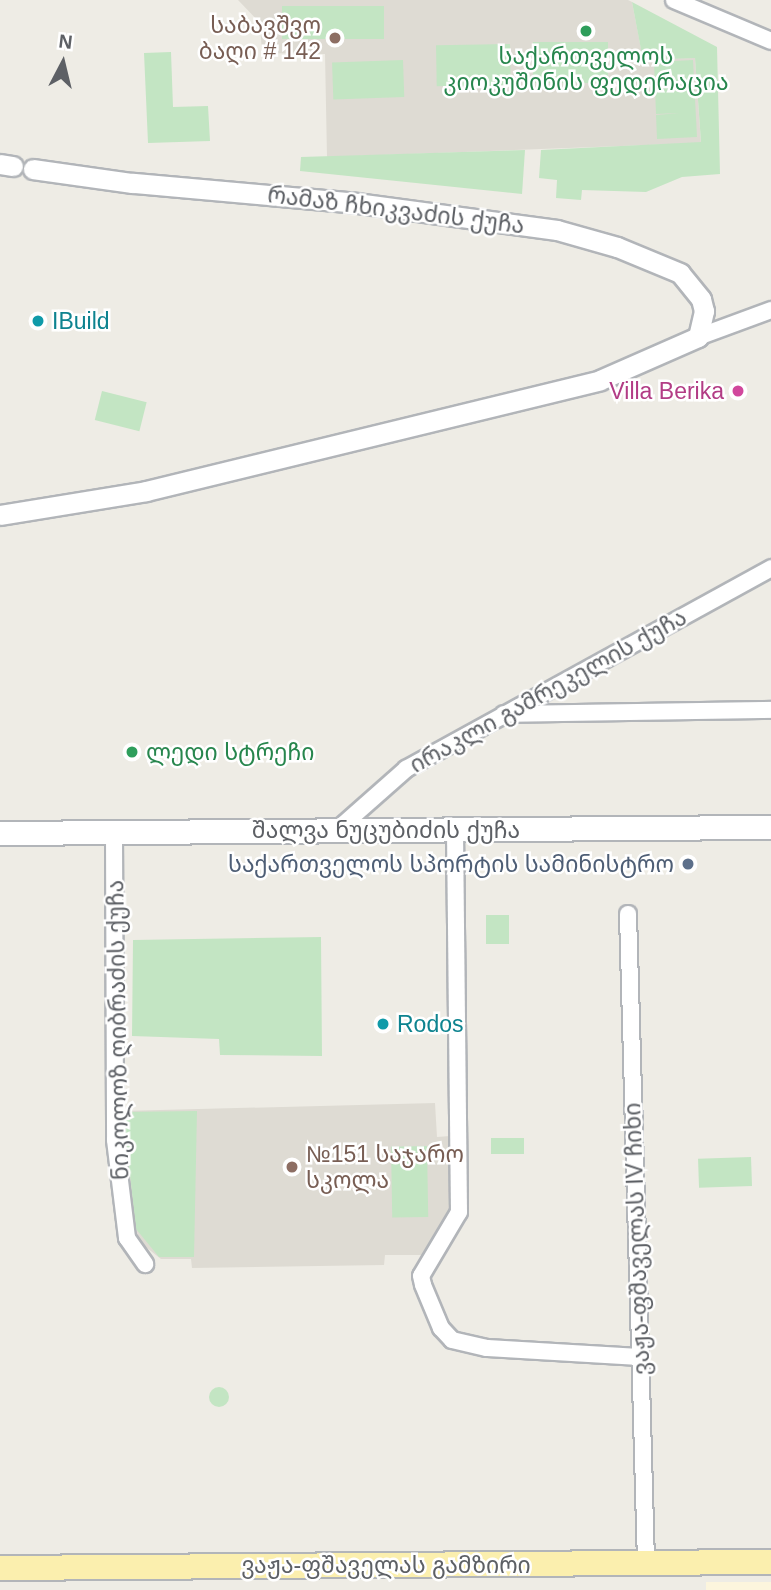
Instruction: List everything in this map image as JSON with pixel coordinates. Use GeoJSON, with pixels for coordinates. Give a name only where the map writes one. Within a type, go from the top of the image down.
{"type":"FeatureCollection","features":[{"type":"Feature","properties":{"kind":"main road","name":"შალვა ნუცუბიძის ქუჩა"},"geometry":{"type":"LineString","coordinates":[[0,833],[771,827]]}},
{"type":"Feature","properties":{"kind":"main road","name":"ვაჟა-ფშაველას გამზირი"},"geometry":{"type":"LineString","coordinates":[[0,1568],[771,1562]]}},
{"type":"Feature","properties":{"kind":"street"},"geometry":{"type":"LineString","coordinates":[[674,0],[771,41]]}},
{"type":"Feature","properties":{"kind":"street","name":"რამაზ ჩხიკვაძის ქუჩა"},"geometry":{"type":"LineString","coordinates":[[33,169],[132,183],[358,203],[557,230],[617,247],[680,273],[701,299],[705,311],[698,337]]}},
{"type":"Feature","properties":{"kind":"street"},"geometry":{"type":"LineString","coordinates":[[0,515],[146,491],[600,380],[698,337],[771,310]]}},
{"type":"Feature","properties":{"kind":"street","name":"ირაკლი გამრეკელის ქუჩა"},"geometry":{"type":"LineString","coordinates":[[336,831],[406,769],[500,714],[771,568]]}},
{"type":"Feature","properties":{"kind":"street"},"geometry":{"type":"LineString","coordinates":[[500,714],[771,710]]}},
{"type":"Feature","properties":{"kind":"street"},"geometry":{"type":"LineString","coordinates":[[455,830],[459,1212],[421,1276],[440,1328],[452,1340],[501,1349],[640,1357]]}},
{"type":"Feature","properties":{"kind":"street","name":"ნიკოლოზ ღიბრაძის ქუჩა"},"geometry":{"type":"LineString","coordinates":[[114,832],[115,1140],[127,1238],[145,1264]]}},
{"type":"Feature","properties":{"kind":"street","name":"ვაჟა-ფშაველას IV ჩიხი"},"geometry":{"type":"LineString","coordinates":[[628,914],[646,1563]]}},
{"type":"Feature","properties":{"kind":"shaded area"},"geometry":{"type":"Polygon","coordinates":[[[238,0],[628,0],[632,2],[643,59],[695,58],[701,143],[327,157],[325,54],[262,53],[260,23],[238,0]]]}},
{"type":"Feature","properties":{"kind":"shaded area","name":"№151 საჯარო სკოლა"},"geometry":{"type":"Polygon","coordinates":[[[435,1103],[437,1137],[450,1136],[456,1146],[457,1199],[429,1255],[385,1255],[384,1265],[192,1268],[191,1259],[161,1259],[142,1244],[135,1229],[122,1111],[435,1103]]]}},
{"type":"Feature","properties":{"kind":"shaded area"},"geometry":{"type":"Polygon","coordinates":[[[706,1582],[771,1582],[771,1590],[706,1590],[706,1582]]]}},
{"type":"Feature","properties":{"kind":"green space"},"geometry":{"type":"Polygon","coordinates":[[[632,2],[717,47],[720,174],[682,177],[646,192],[582,190],[581,200],[556,198],[557,180],[539,178],[541,150],[701,142],[695,58],[643,60],[632,2]]]}},
{"type":"Feature","properties":{"kind":"green space"},"geometry":{"type":"Polygon","coordinates":[[[282,6],[384,6],[384,39],[282,39],[282,6]]]}},
{"type":"Feature","properties":{"kind":"green space"},"geometry":{"type":"Polygon","coordinates":[[[533,42],[608,42],[608,83],[533,83],[533,42]]]}},
{"type":"Feature","properties":{"kind":"green space"},"geometry":{"type":"Polygon","coordinates":[[[510,44],[511,85],[437,86],[436,45],[510,44]]]}},
{"type":"Feature","properties":{"kind":"green space"},"geometry":{"type":"Polygon","coordinates":[[[171,52],[173,107],[208,106],[210,141],[148,143],[144,53],[171,52]]]}},
{"type":"Feature","properties":{"kind":"green space"},"geometry":{"type":"Polygon","coordinates":[[[403,60],[404,97],[333,99],[332,62],[403,60]]]}},
{"type":"Feature","properties":{"kind":"green space"},"geometry":{"type":"Polygon","coordinates":[[[693,60],[697,137],[657,139],[656,115],[680,113],[656,114],[654,62],[693,60]]]}},
{"type":"Feature","properties":{"kind":"green space"},"geometry":{"type":"Polygon","coordinates":[[[525,150],[522,194],[300,171],[301,157],[525,150]]]}},
{"type":"Feature","properties":{"kind":"green space"},"geometry":{"type":"Polygon","coordinates":[[[102,391],[147,402],[139,431],[95,420],[102,391]]]}},
{"type":"Feature","properties":{"kind":"green space"},"geometry":{"type":"Polygon","coordinates":[[[486,915],[509,915],[509,944],[486,944],[486,915]]]}},
{"type":"Feature","properties":{"kind":"green space"},"geometry":{"type":"Polygon","coordinates":[[[321,937],[322,1056],[220,1055],[219,1039],[132,1036],[133,940],[321,937]]]}},
{"type":"Feature","properties":{"kind":"green space"},"geometry":{"type":"Polygon","coordinates":[[[197,1111],[194,1257],[159,1257],[136,1229],[123,1112],[197,1111]]]}},
{"type":"Feature","properties":{"kind":"green space"},"geometry":{"type":"Polygon","coordinates":[[[491,1138],[524,1138],[524,1154],[491,1154],[491,1138]]]}},
{"type":"Feature","properties":{"kind":"green space"},"geometry":{"type":"Polygon","coordinates":[[[427,1146],[428,1217],[392,1218],[391,1147],[427,1146]]]}},
{"type":"Feature","properties":{"kind":"green space"},"geometry":{"type":"Polygon","coordinates":[[[751,1157],[752,1186],[699,1188],[698,1159],[751,1157]]]}},
{"type":"Feature","properties":{"kind":"green space"},"geometry":{"type":"Polygon","coordinates":[[[219,1387],[226,1390],[229,1397],[226,1404],[219,1407],[212,1404],[209,1397],[212,1390],[219,1387]]]}},
{"type":"Feature","properties":{"kind":"place","name":"საქართველოს კიოკუშინის ფედერაცია"},"geometry":{"type":"Point","coordinates":[586,31]}},
{"type":"Feature","properties":{"kind":"place","name":"საბავშვო ბაღი # 142"},"geometry":{"type":"Point","coordinates":[335,38]}},
{"type":"Feature","properties":{"kind":"place","name":"IBuild"},"geometry":{"type":"Point","coordinates":[38,321]}},
{"type":"Feature","properties":{"kind":"place","name":"Villa Berika"},"geometry":{"type":"Point","coordinates":[738,391]}},
{"type":"Feature","properties":{"kind":"place","name":"ლედი სტრეჩი"},"geometry":{"type":"Point","coordinates":[132,752]}},
{"type":"Feature","properties":{"kind":"place","name":"საქართველოს სპორტის სამინისტრო"},"geometry":{"type":"Point","coordinates":[688,864]}},
{"type":"Feature","properties":{"kind":"place","name":"Rodos"},"geometry":{"type":"Point","coordinates":[383,1024]}},
{"type":"Feature","properties":{"kind":"place","name":"№151 საჯარო სკოლა"},"geometry":{"type":"Point","coordinates":[292,1167]}}]}
